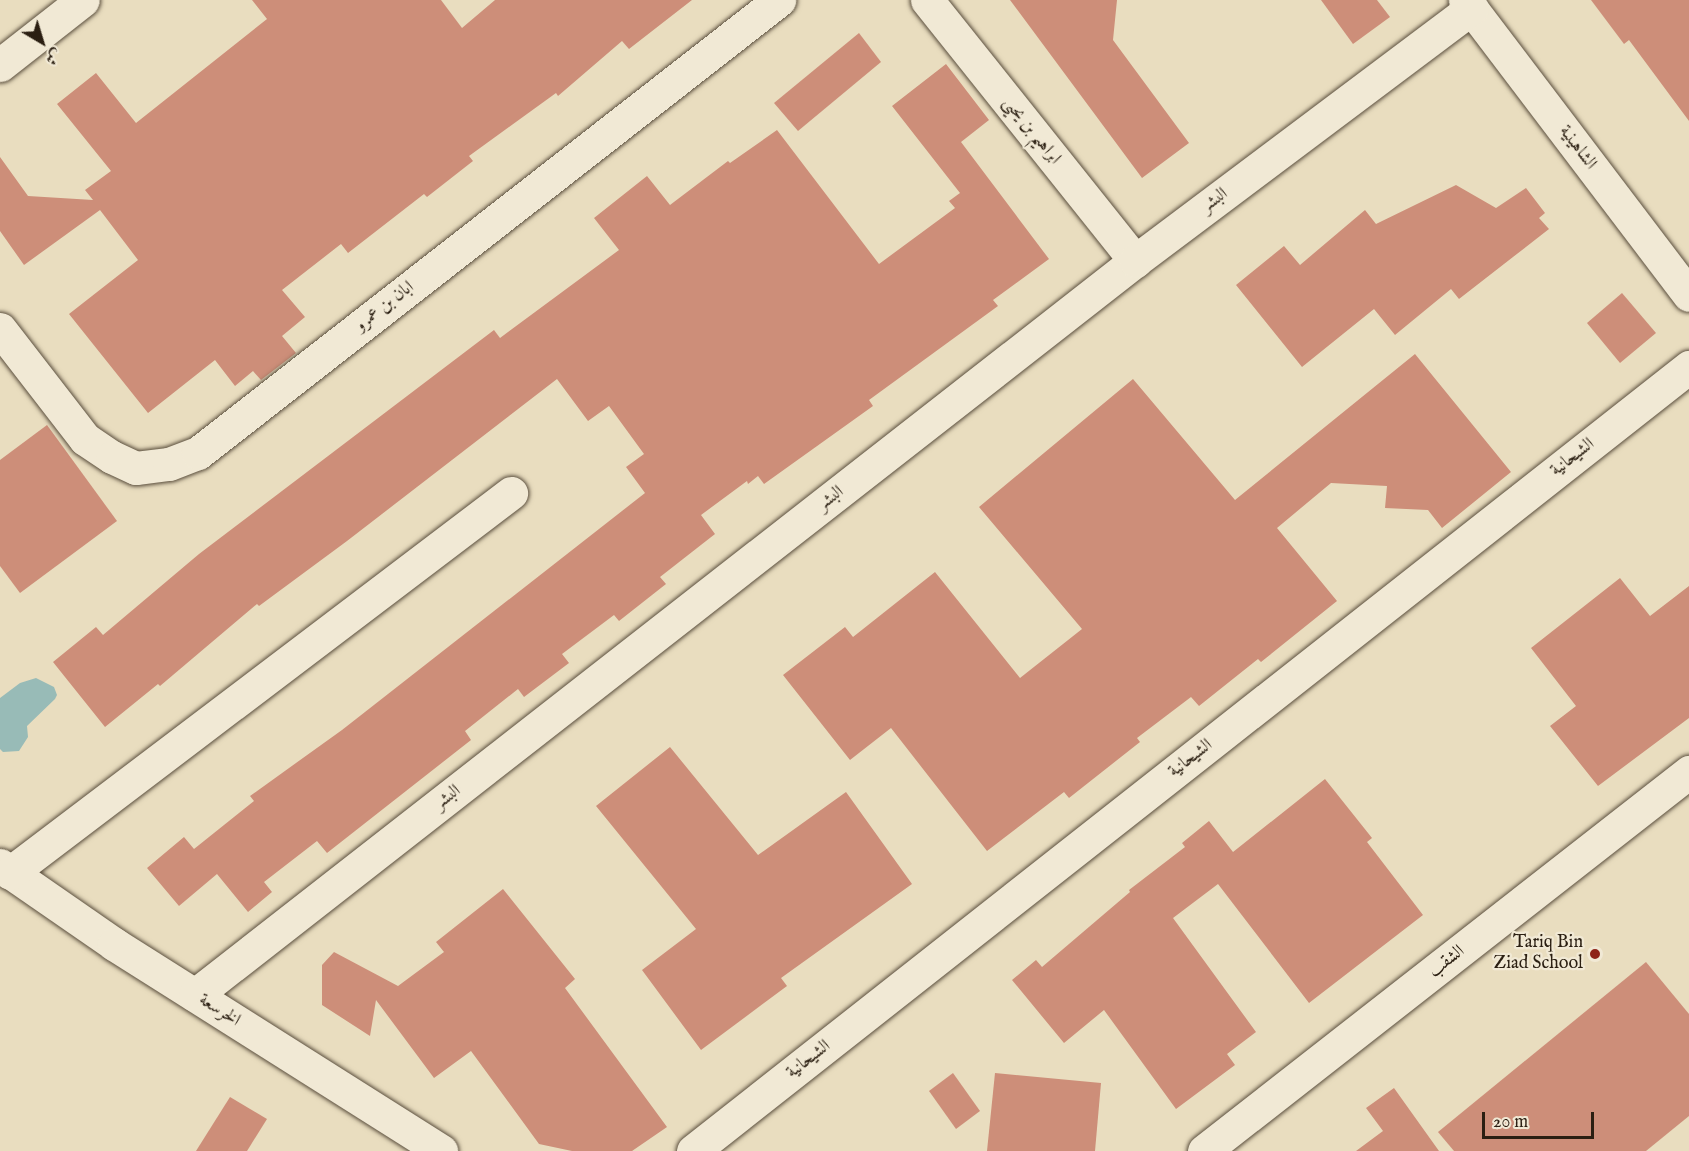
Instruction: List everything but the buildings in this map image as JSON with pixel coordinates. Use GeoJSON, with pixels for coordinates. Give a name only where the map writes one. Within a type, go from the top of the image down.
{"type":"FeatureCollection","features":[{"type":"Feature","properties":{"kind":"street"},"geometry":{"type":"LineString","coordinates":[[0,65],[83,0]]}},
{"type":"Feature","properties":{"kind":"street","name":"ابان بن عمرو"},"geometry":{"type":"LineString","coordinates":[[0,329],[85,439],[112,457],[136,468],[169,464],[198,453],[779,0]]}},
{"type":"Feature","properties":{"kind":"street","name":"ابراهيم بن يحيى"},"geometry":{"type":"LineString","coordinates":[[927,0],[1135,261]]}},
{"type":"Feature","properties":{"kind":"street","name":"البشر"},"geometry":{"type":"LineString","coordinates":[[195,995],[1468,4]]}},
{"type":"Feature","properties":{"kind":"street","name":"الشاهينية"},"geometry":{"type":"LineString","coordinates":[[1468,4],[1689,295]]}},
{"type":"Feature","properties":{"kind":"street","name":"الشيحانية"},"geometry":{"type":"LineString","coordinates":[[693,1151],[1689,367]]}},
{"type":"Feature","properties":{"kind":"street"},"geometry":{"type":"LineString","coordinates":[[5,869],[511,493]]}},
{"type":"Feature","properties":{"kind":"street","name":"الشقب"},"geometry":{"type":"LineString","coordinates":[[1220,1146],[1689,772]]}},
{"type":"Feature","properties":{"kind":"street","name":"الخرسعة"},"geometry":{"type":"LineString","coordinates":[[5,869],[114,944],[441,1151]]}},
{"type":"Feature","properties":{"kind":"water"},"geometry":{"type":"Polygon","coordinates":[[[36,678],[54,687],[57,695],[27,726],[28,737],[19,751],[3,752],[0,749],[0,698],[20,683],[36,678]]]}},
{"type":"Feature","properties":{"kind":"place","name":"Tariq Bin Ziad School"},"geometry":{"type":"Point","coordinates":[1595,954]}}]}
